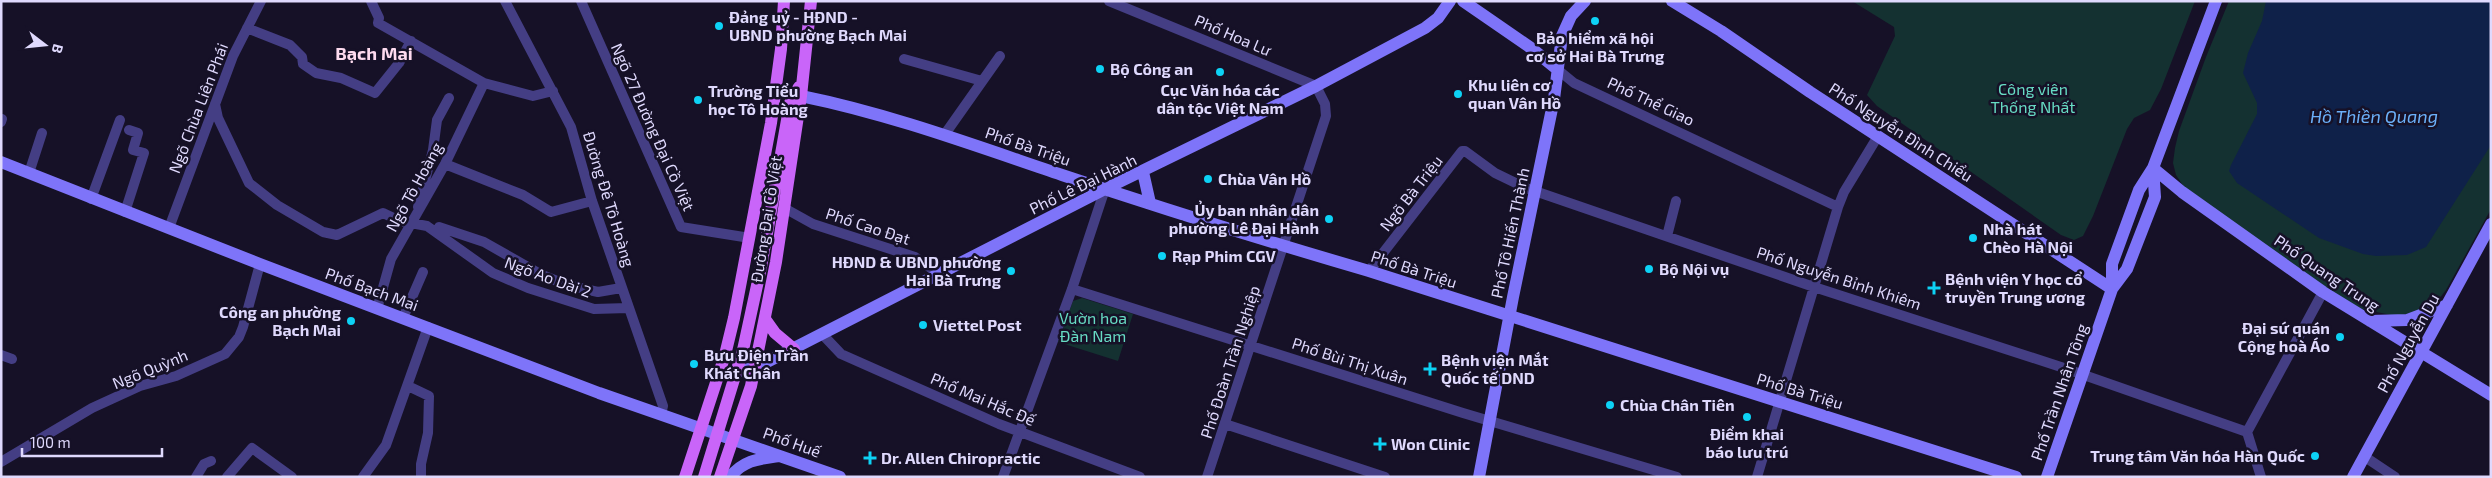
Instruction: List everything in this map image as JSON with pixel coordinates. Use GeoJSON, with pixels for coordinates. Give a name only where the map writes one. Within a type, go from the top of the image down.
{"type":"FeatureCollection","features":[{"type":"Feature","properties":{"kind":"main road","name":"Đường Đại Cồ Việt"},"geometry":{"type":"LineString","coordinates":[[685,477],[734,318],[771,123],[781,50],[784,1]]}},
{"type":"Feature","properties":{"kind":"main road","name":"Đường Đại Cồ Việt"},"geometry":{"type":"LineString","coordinates":[[720,477],[755,368],[786,209],[801,96],[810,1]]}},
{"type":"Feature","properties":{"kind":"main road"},"geometry":{"type":"LineString","coordinates":[[704,477],[743,350],[770,218],[790,103],[802,81]]}},
{"type":"Feature","properties":{"kind":"main road"},"geometry":{"type":"LineString","coordinates":[[770,218],[773,160],[771,123]]}},
{"type":"Feature","properties":{"kind":"main road"},"geometry":{"type":"LineString","coordinates":[[734,318],[743,328],[750,332],[758,328],[765,319],[775,333],[794,349]]}},
{"type":"Feature","properties":{"kind":"street","name":"Ngõ Chùa Liên Phái"},"geometry":{"type":"LineString","coordinates":[[169,228],[233,56],[261,1]]}},
{"type":"Feature","properties":{"kind":"street"},"geometry":{"type":"LineString","coordinates":[[371,1],[379,18],[378,23],[484,84],[533,96],[553,91]]}},
{"type":"Feature","properties":{"kind":"street","name":"Đường Đê Tô Hoàng"},"geometry":{"type":"LineString","coordinates":[[505,1],[570,127],[592,201],[663,406],[661,414]]}},
{"type":"Feature","properties":{"kind":"street","name":"Ngõ 27 Đường Đại Cồ Việt"},"geometry":{"type":"LineString","coordinates":[[581,1],[681,227],[750,238]]}},
{"type":"Feature","properties":{"kind":"street","name":"Phố Hoa Lư"},"geometry":{"type":"LineString","coordinates":[[1110,1],[1316,86]]}},
{"type":"Feature","properties":{"kind":"street","name":"Phố Lê Đại Hành"},"geometry":{"type":"LineString","coordinates":[[718,375],[755,368],[823,335],[1105,189],[1316,86],[1425,28],[1438,18],[1450,1]]}},
{"type":"Feature","properties":{"kind":"street","name":"Phố Thể Giao"},"geometry":{"type":"LineString","coordinates":[[1463,1],[1531,48],[1574,83],[1838,207]]}},
{"type":"Feature","properties":{"kind":"street","name":"Phố Tô Hiến Thành"},"geometry":{"type":"LineString","coordinates":[[1479,477],[1509,316],[1554,99],[1557,69],[1566,24],[1585,1]]}},
{"type":"Feature","properties":{"kind":"street","name":"Phố Nguyễn Đình Chiểu"},"geometry":{"type":"LineString","coordinates":[[1672,1],[1722,31],[1878,136],[2112,289]]}},
{"type":"Feature","properties":{"kind":"street","name":"Phố Trần Nhân Tông"},"geometry":{"type":"LineString","coordinates":[[2047,477],[2112,289],[2127,269],[2155,197],[2154,168],[2216,1]]}},
{"type":"Feature","properties":{"kind":"street"},"geometry":{"type":"LineString","coordinates":[[247,28],[290,45],[302,57],[302,64],[316,73],[341,78],[375,93],[399,63],[411,41]]}},
{"type":"Feature","properties":{"kind":"street"},"geometry":{"type":"LineString","coordinates":[[945,134],[1000,56]]}},
{"type":"Feature","properties":{"kind":"street"},"geometry":{"type":"LineString","coordinates":[[904,59],[982,81]]}},
{"type":"Feature","properties":{"kind":"street","name":"Ngõ Tô Hoàng"},"geometry":{"type":"LineString","coordinates":[[377,308],[391,259],[445,164],[484,84]]}},
{"type":"Feature","properties":{"kind":"street","name":"Phố Đoàn Trần Nghiệp"},"geometry":{"type":"LineString","coordinates":[[1207,477],[1326,116],[1326,104],[1316,86]]}},
{"type":"Feature","properties":{"kind":"street","name":"Phố Bà Triệu"},"geometry":{"type":"LineString","coordinates":[[801,96],[834,103],[945,134],[1105,189],[2016,477]]}},
{"type":"Feature","properties":{"kind":"street"},"geometry":{"type":"LineString","coordinates":[[413,222],[433,150],[437,120],[449,98]]}},
{"type":"Feature","properties":{"kind":"street","name":"Ngõ Ao Dài 2"},"geometry":{"type":"LineString","coordinates":[[215,104],[218,118],[250,183],[258,192],[323,232],[337,235],[383,213],[400,221],[413,222],[438,231],[493,274],[528,288],[594,309],[628,308]]}},
{"type":"Feature","properties":{"kind":"street"},"geometry":{"type":"LineString","coordinates":[[91,199],[120,120]]}},
{"type":"Feature","properties":{"kind":"street"},"geometry":{"type":"LineString","coordinates":[[125,212],[144,153],[133,150],[138,133],[129,130]]}},
{"type":"Feature","properties":{"kind":"street"},"geometry":{"type":"LineString","coordinates":[[29,173],[42,133]]}},
{"type":"Feature","properties":{"kind":"street"},"geometry":{"type":"LineString","coordinates":[[1757,477],[1838,207],[1844,192],[1878,136]]}},
{"type":"Feature","properties":{"kind":"street","name":"Ngõ Bà Triệu"},"geometry":{"type":"LineString","coordinates":[[1369,271],[1462,151],[1465,151],[1512,183],[1535,191]]}},
{"type":"Feature","properties":{"kind":"street","name":"Phố Bạch Mai"},"geometry":{"type":"LineString","coordinates":[[1,162],[91,199],[403,318],[661,414],[734,438]]}},
{"type":"Feature","properties":{"kind":"street"},"geometry":{"type":"LineString","coordinates":[[445,164],[523,195],[551,212],[592,201]]}},
{"type":"Feature","properties":{"kind":"street","name":"Phố Quang Trung"},"geometry":{"type":"LineString","coordinates":[[2154,168],[2182,192],[2323,292],[2490,392]]}},
{"type":"Feature","properties":{"kind":"street"},"geometry":{"type":"LineString","coordinates":[[1143,172],[1150,203]]}},
{"type":"Feature","properties":{"kind":"street"},"geometry":{"type":"LineString","coordinates":[[1003,477],[1072,289],[1105,189]]}},
{"type":"Feature","properties":{"kind":"street","name":"Phố Nguyễn Bỉnh Khiêm"},"geometry":{"type":"LineString","coordinates":[[1535,191],[2247,432]]}},
{"type":"Feature","properties":{"kind":"street"},"geometry":{"type":"LineString","coordinates":[[1667,236],[1676,201]]}},
{"type":"Feature","properties":{"kind":"street","name":"Phố Cao Đạt"},"geometry":{"type":"LineString","coordinates":[[786,209],[813,224],[915,257],[939,274]]}},
{"type":"Feature","properties":{"kind":"street","name":"Phố Nguyễn Du"},"geometry":{"type":"LineString","coordinates":[[2353,477],[2491,224]]}},
{"type":"Feature","properties":{"kind":"street"},"geometry":{"type":"LineString","coordinates":[[440,227],[484,242],[526,268],[567,285],[598,292],[621,288]]}},
{"type":"Feature","properties":{"kind":"street","name":"Ngõ Quỳnh"},"geometry":{"type":"LineString","coordinates":[[1,462],[92,408],[140,386],[176,376],[225,354],[241,332],[260,264]]}},
{"type":"Feature","properties":{"kind":"street"},"geometry":{"type":"LineString","coordinates":[[403,318],[424,272]]}},
{"type":"Feature","properties":{"kind":"street","name":"Phố Bùi Thị Xuân"},"geometry":{"type":"LineString","coordinates":[[1072,289],[1490,422],[1677,477]]}},
{"type":"Feature","properties":{"kind":"street"},"geometry":{"type":"LineString","coordinates":[[2261,477],[2247,432],[2323,292]]}},
{"type":"Feature","properties":{"kind":"street"},"geometry":{"type":"LineString","coordinates":[[2369,321],[2407,320],[2447,305]]}},
{"type":"Feature","properties":{"kind":"street"},"geometry":{"type":"LineString","coordinates":[[363,477],[386,445],[428,327]]}},
{"type":"Feature","properties":{"kind":"street","name":"Phố Mai Hắc Đế"},"geometry":{"type":"LineString","coordinates":[[823,335],[841,354],[1019,432],[1140,477]]}},
{"type":"Feature","properties":{"kind":"street"},"geometry":{"type":"LineString","coordinates":[[1,355],[12,359]]}},
{"type":"Feature","properties":{"kind":"street"},"geometry":{"type":"LineString","coordinates":[[408,386],[429,396],[428,433],[421,464],[421,477]]}},
{"type":"Feature","properties":{"kind":"street"},"geometry":{"type":"LineString","coordinates":[[1225,424],[1385,477]]}},
{"type":"Feature","properties":{"kind":"street","name":"Phố Huế"},"geometry":{"type":"LineString","coordinates":[[734,438],[840,477]]}},
{"type":"Feature","properties":{"kind":"street"},"geometry":{"type":"LineString","coordinates":[[228,477],[252,448],[292,477]]}},
{"type":"Feature","properties":{"kind":"street"},"geometry":{"type":"LineString","coordinates":[[730,477],[748,461],[782,456]]}},
{"type":"Feature","properties":{"kind":"street"},"geometry":{"type":"LineString","coordinates":[[2364,457],[2395,477]]}},
{"type":"Feature","properties":{"kind":"street"},"geometry":{"type":"LineString","coordinates":[[196,477],[204,464],[211,461]]}},
{"type":"Feature","properties":{"kind":"green space","name":"Công viên Thống Nhất"},"geometry":{"type":"Polygon","coordinates":[[[1852,1],[2195,1],[2161,89],[2150,110],[2134,118],[2127,129],[2093,216],[2083,236],[2074,240],[2061,235],[1877,106],[1867,95],[1895,36],[1894,27],[1852,1]]]}},
{"type":"Feature","properties":{"kind":"green space","name":"Hồ Thiền Quang"},"geometry":{"type":"Polygon","coordinates":[[[2229,1],[2491,1],[2491,209],[2446,290],[2435,304],[2422,311],[2396,316],[2362,309],[2317,283],[2186,190],[2176,175],[2173,163],[2175,148],[2179,131],[2206,57],[2229,1]]]}},
{"type":"Feature","properties":{"kind":"green space","name":"Vườn hoa Đàn Nam"},"geometry":{"type":"Polygon","coordinates":[[[1082,298],[1133,314],[1118,361],[1058,342],[1073,301],[1082,298]]]}},
{"type":"Feature","properties":{"kind":"water","name":"Hồ Thiền Quang"},"geometry":{"type":"Polygon","coordinates":[[[2266,1],[2491,1],[2491,145],[2426,247],[2407,255],[2376,256],[2363,254],[2319,238],[2237,183],[2229,171],[2257,114],[2257,103],[2243,73],[2248,53],[2262,21],[2266,1]]]}},
{"type":"Feature","properties":{"kind":"place","name":"Bảo hiểm xã hội cơ sở Hai Bà Trưng"},"geometry":{"type":"Point","coordinates":[1595,21]}},
{"type":"Feature","properties":{"kind":"place","name":"Đảng uỷ - HĐND - UBND phường Bạch Mai"},"geometry":{"type":"Point","coordinates":[719,26]}},
{"type":"Feature","properties":{"kind":"place","name":"Bộ Công an"},"geometry":{"type":"Point","coordinates":[1100,69]}},
{"type":"Feature","properties":{"kind":"place","name":"Cục Văn hóa các dân tộc Việt Nam"},"geometry":{"type":"Point","coordinates":[1220,72]}},
{"type":"Feature","properties":{"kind":"place","name":"Khu liên cơ quan Vân Hồ"},"geometry":{"type":"Point","coordinates":[1458,94]}},
{"type":"Feature","properties":{"kind":"place","name":"Trường Tiểu học Tô Hoàng"},"geometry":{"type":"Point","coordinates":[698,100]}},
{"type":"Feature","properties":{"kind":"place","name":"Chùa Vân Hồ"},"geometry":{"type":"Point","coordinates":[1208,179]}},
{"type":"Feature","properties":{"kind":"place","name":"Ủy ban nhân dân phường Lê Đại Hành"},"geometry":{"type":"Point","coordinates":[1329,219]}},
{"type":"Feature","properties":{"kind":"place","name":"Nhà hát Chèo Hà Nội"},"geometry":{"type":"Point","coordinates":[1973,238]}},
{"type":"Feature","properties":{"kind":"place","name":"Rạp Phim CGV"},"geometry":{"type":"Point","coordinates":[1162,256]}},
{"type":"Feature","properties":{"kind":"place","name":"Bộ Nội vụ"},"geometry":{"type":"Point","coordinates":[1649,269]}},
{"type":"Feature","properties":{"kind":"place","name":"HĐND & UBND phường Hai Bà Trưng"},"geometry":{"type":"Point","coordinates":[1011,271]}},
{"type":"Feature","properties":{"kind":"place","name":"Bệnh viện Y học cổ truyền Trung ương"},"geometry":{"type":"Point","coordinates":[1934,288]}},
{"type":"Feature","properties":{"kind":"place","name":"Công an phường Bạch Mai"},"geometry":{"type":"Point","coordinates":[351,321]}},
{"type":"Feature","properties":{"kind":"place","name":"Viettel Post"},"geometry":{"type":"Point","coordinates":[923,325]}},
{"type":"Feature","properties":{"kind":"place","name":"Đại sứ quán Cộng hoà Áo"},"geometry":{"type":"Point","coordinates":[2340,337]}},
{"type":"Feature","properties":{"kind":"place","name":"Bưu Điện Trần Khát Chân"},"geometry":{"type":"Point","coordinates":[694,364]}},
{"type":"Feature","properties":{"kind":"place","name":"Bệnh viện Mắt Quốc tế DND"},"geometry":{"type":"Point","coordinates":[1430,369]}},
{"type":"Feature","properties":{"kind":"place","name":"Chùa Chân Tiên"},"geometry":{"type":"Point","coordinates":[1610,405]}},
{"type":"Feature","properties":{"kind":"place","name":"Điểm khai báo lưu trú"},"geometry":{"type":"Point","coordinates":[1747,417]}},
{"type":"Feature","properties":{"kind":"place","name":"Won Clinic"},"geometry":{"type":"Point","coordinates":[1380,444]}},
{"type":"Feature","properties":{"kind":"place","name":"Trung tâm Văn hóa Hàn Quốc"},"geometry":{"type":"Point","coordinates":[2315,456]}},
{"type":"Feature","properties":{"kind":"place","name":"Dr. Allen Chiropractic"},"geometry":{"type":"Point","coordinates":[870,458]}},
{"type":"Feature","properties":{"kind":"district","name":"Bạch Mai"},"geometry":{"type":"Point","coordinates":[374,54]}}]}
